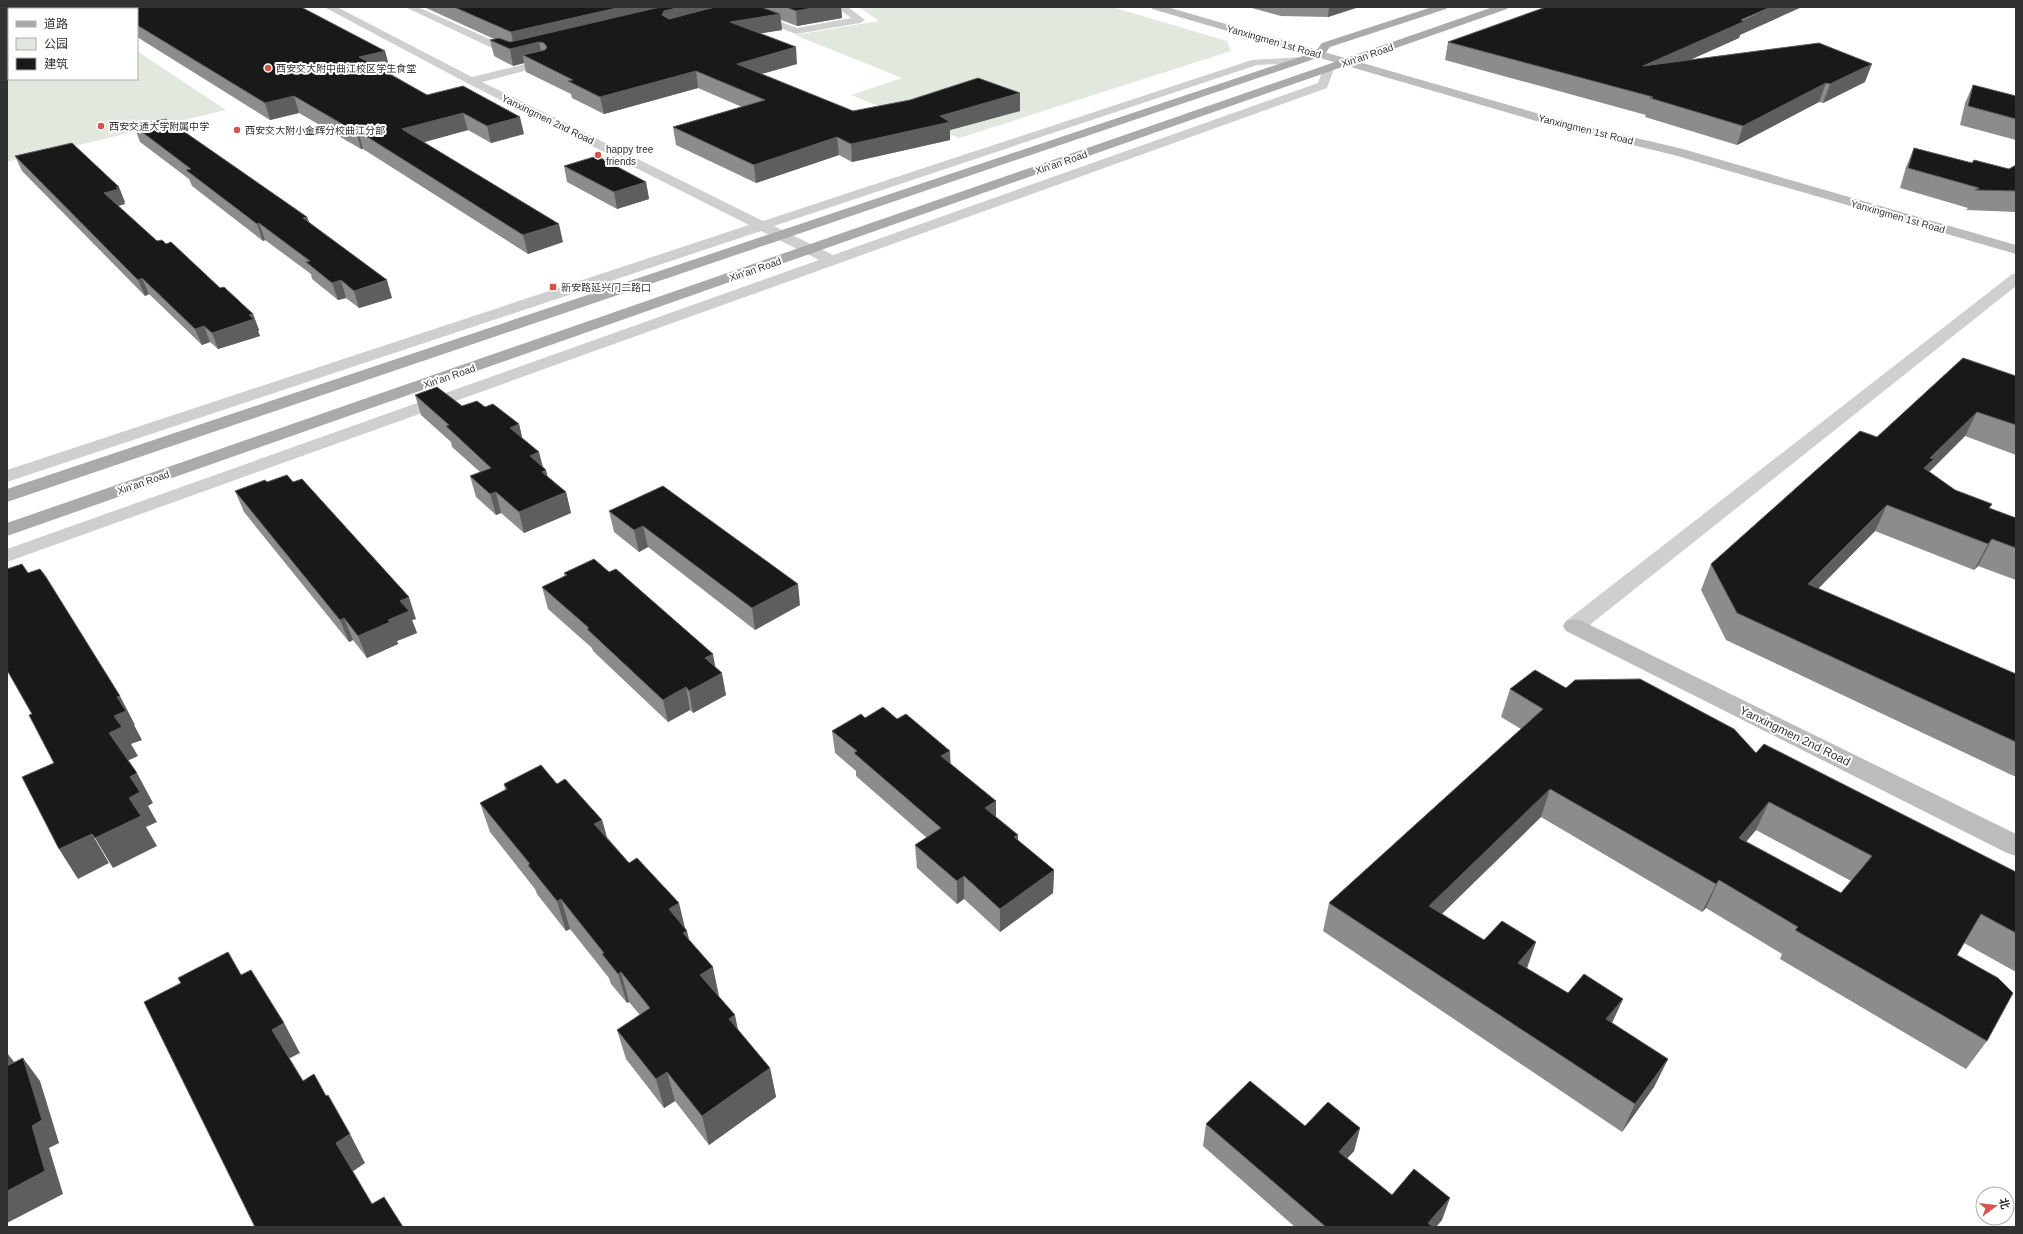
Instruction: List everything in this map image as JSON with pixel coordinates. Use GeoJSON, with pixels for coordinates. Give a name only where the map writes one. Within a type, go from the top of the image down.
{"type":"FeatureCollection","features":[{"type":"Feature","properties":{"kind":"main road","name":"Xin'an Road"},"geometry":{"type":"LineString","coordinates":[[7,496],[1302,60],[1323,49],[1442,7]]}},
{"type":"Feature","properties":{"kind":"main road","name":"Xin'an Road"},"geometry":{"type":"LineString","coordinates":[[7,530],[1503,7]]}},
{"type":"Feature","properties":{"kind":"street","name":"Yanxingmen 2nd Road"},"geometry":{"type":"LineString","coordinates":[[329,7],[471,81],[833,261]]}},
{"type":"Feature","properties":{"kind":"street"},"geometry":{"type":"LineString","coordinates":[[410,7],[513,54],[528,51]]}},
{"type":"Feature","properties":{"kind":"street"},"geometry":{"type":"LineString","coordinates":[[732,11],[746,11],[796,31],[860,20],[841,7]]}},
{"type":"Feature","properties":{"kind":"street","name":"Yanxingmen 1st Road"},"geometry":{"type":"LineString","coordinates":[[1156,7],[1323,49],[1365,56],[2016,243]]}},
{"type":"Feature","properties":{"kind":"street","name":"Yanxingmen 1st Road"},"geometry":{"type":"LineString","coordinates":[[1188,7],[1323,49],[1347,62],[1561,124],[1678,152],[2016,250]]}},
{"type":"Feature","properties":{"kind":"street"},"geometry":{"type":"LineString","coordinates":[[471,81],[563,58]]}},
{"type":"Feature","properties":{"kind":"street"},"geometry":{"type":"LineString","coordinates":[[7,476],[1256,62],[1302,60]]}},
{"type":"Feature","properties":{"kind":"street"},"geometry":{"type":"LineString","coordinates":[[7,556],[1323,85],[1328,69]]}},
{"type":"Feature","properties":{"kind":"street","name":"Yanxingmen 2nd Road"},"geometry":{"type":"LineString","coordinates":[[2016,278],[1574,626],[2016,846]]}},
{"type":"Feature","properties":{"kind":"green space"},"geometry":{"type":"Polygon","coordinates":[[[859,7],[1112,7],[1227,41],[1231,51],[959,138],[851,95],[902,78],[795,35],[879,21],[859,7]]]}},
{"type":"Feature","properties":{"kind":"green space"},"geometry":{"type":"Polygon","coordinates":[[[138,52],[226,110],[7,162],[7,65],[8,80],[138,80],[138,52]]]}},
{"type":"Feature","properties":{"kind":"building"},"geometry":{"type":"Polygon","coordinates":[[[301,7],[385,51],[359,57],[427,95],[463,86],[520,117],[487,126],[463,113],[402,129],[559,224],[523,235],[358,131],[356,132],[294,96],[265,103],[138,26],[138,8],[65,8],[301,7]]]}},
{"type":"Feature","properties":{"kind":"building"},"geometry":{"type":"Polygon","coordinates":[[[454,7],[621,7],[511,32],[454,7]]]}},
{"type":"Feature","properties":{"kind":"building"},"geometry":{"type":"Polygon","coordinates":[[[660,7],[680,7],[664,11],[662,15],[669,19],[715,7],[761,7],[780,14],[730,22],[796,47],[737,64],[853,111],[910,100],[978,78],[1020,93],[940,116],[950,122],[851,144],[837,137],[754,165],[673,127],[765,100],[696,71],[600,97],[568,81],[573,80],[523,55],[545,50],[547,47],[544,43],[539,42],[510,49],[490,40],[499,38],[510,42],[660,7]]]}},
{"type":"Feature","properties":{"kind":"building"},"geometry":{"type":"Polygon","coordinates":[[[786,7],[817,7],[796,11],[786,7]]]}},
{"type":"Feature","properties":{"kind":"building"},"geometry":{"type":"Polygon","coordinates":[[[1546,7],[1771,7],[1741,20],[1745,21],[1643,66],[1819,43],[1872,64],[1830,84],[1826,83],[1743,126],[1650,98],[1653,97],[1448,42],[1546,7]]]}},
{"type":"Feature","properties":{"kind":"building"},"geometry":{"type":"Polygon","coordinates":[[[1973,85],[2016,96],[2016,119],[1968,106],[1973,85]]]}},
{"type":"Feature","properties":{"kind":"building"},"geometry":{"type":"Polygon","coordinates":[[[166,119],[307,217],[303,218],[387,280],[354,291],[341,280],[332,283],[306,262],[310,261],[259,223],[257,224],[186,170],[191,169],[134,126],[166,119]]]}},
{"type":"Feature","properties":{"kind":"building"},"geometry":{"type":"Polygon","coordinates":[[[72,143],[119,187],[116,187],[119,189],[104,193],[157,241],[162,240],[166,244],[171,242],[220,288],[224,287],[253,314],[249,315],[254,319],[212,333],[204,326],[195,329],[142,278],[138,280],[15,156],[72,143]]]}},
{"type":"Feature","properties":{"kind":"building"},"geometry":{"type":"Polygon","coordinates":[[[1914,148],[1972,163],[1974,160],[2009,169],[2016,165],[2016,191],[1975,190],[1979,188],[1908,168],[1914,148]]]}},
{"type":"Feature","properties":{"kind":"building"},"geometry":{"type":"Polygon","coordinates":[[[597,156],[646,182],[614,192],[564,166],[597,156]]]}},
{"type":"Feature","properties":{"kind":"building"},"geometry":{"type":"Polygon","coordinates":[[[1963,358],[2016,376],[2016,425],[1977,412],[1930,458],[1934,459],[1924,468],[1955,490],[1992,504],[1989,508],[2016,518],[2016,548],[1992,539],[1988,544],[1887,505],[1808,584],[2016,674],[2016,742],[1737,613],[1711,564],[1860,431],[1877,437],[1963,358]]]}},
{"type":"Feature","properties":{"kind":"building"},"geometry":{"type":"Polygon","coordinates":[[[437,387],[462,406],[477,401],[485,407],[493,404],[519,424],[510,428],[539,452],[530,456],[546,470],[542,472],[566,492],[519,512],[496,492],[490,494],[470,476],[491,468],[446,426],[449,425],[415,395],[437,387]]]}},
{"type":"Feature","properties":{"kind":"building"},"geometry":{"type":"Polygon","coordinates":[[[287,475],[293,482],[302,479],[409,597],[400,601],[409,611],[388,620],[390,622],[358,636],[344,618],[340,620],[235,491],[265,480],[267,482],[287,475]]]}},
{"type":"Feature","properties":{"kind":"building"},"geometry":{"type":"Polygon","coordinates":[[[663,486],[798,584],[752,608],[643,526],[634,530],[609,511],[663,486]]]}},
{"type":"Feature","properties":{"kind":"building"},"geometry":{"type":"Polygon","coordinates":[[[594,559],[609,572],[616,569],[713,654],[705,658],[722,673],[689,691],[686,687],[663,700],[587,629],[589,628],[542,587],[567,575],[564,573],[594,559]]]}},
{"type":"Feature","properties":{"kind":"building"},"geometry":{"type":"Polygon","coordinates":[[[22,564],[28,573],[40,569],[46,577],[120,696],[117,697],[126,711],[114,716],[122,727],[109,733],[137,773],[130,777],[140,792],[129,798],[141,816],[95,838],[92,834],[59,849],[22,777],[54,763],[29,715],[32,714],[7,670],[7,569],[22,564]]]}},
{"type":"Feature","properties":{"kind":"building"},"geometry":{"type":"Polygon","coordinates":[[[1535,670],[1566,688],[1575,680],[1640,679],[1734,729],[1756,753],[1764,744],[2016,872],[2016,933],[1981,914],[1957,955],[1998,978],[2013,993],[1987,1041],[1795,930],[1798,927],[1719,880],[1716,884],[1550,789],[1429,906],[1484,940],[1502,921],[1536,942],[1518,963],[1568,993],[1584,974],[1623,999],[1606,1019],[1668,1059],[1635,1104],[1329,903],[1543,709],[1510,689],[1535,670]],[[1769,802],[1739,838],[1841,893],[1872,856],[1769,802]]]}},
{"type":"Feature","properties":{"kind":"building"},"geometry":{"type":"Polygon","coordinates":[[[883,707],[897,719],[906,714],[950,751],[941,756],[996,801],[985,808],[1018,835],[1014,837],[1054,870],[1000,909],[964,876],[957,881],[915,845],[941,828],[854,753],[857,751],[832,731],[861,714],[865,718],[883,707]]]}},
{"type":"Feature","properties":{"kind":"building"},"geometry":{"type":"Polygon","coordinates":[[[541,765],[557,784],[565,779],[602,820],[594,824],[629,863],[637,858],[679,903],[669,909],[687,931],[683,933],[713,967],[700,975],[735,1015],[729,1019],[770,1068],[702,1116],[667,1072],[656,1079],[617,1030],[650,1008],[621,972],[618,974],[602,954],[604,953],[561,899],[557,901],[528,865],[530,864],[480,803],[507,789],[504,784],[541,765]]]}},
{"type":"Feature","properties":{"kind":"building"},"geometry":{"type":"Polygon","coordinates":[[[228,952],[241,975],[251,970],[284,1023],[272,1030],[303,1081],[314,1074],[326,1096],[328,1095],[350,1134],[336,1143],[372,1204],[384,1197],[403,1227],[255,1227],[144,1002],[181,983],[178,978],[228,952]]]}},
{"type":"Feature","properties":{"kind":"building"},"geometry":{"type":"Polygon","coordinates":[[[23,1058],[42,1120],[32,1126],[45,1171],[7,1191],[7,1066],[23,1058]]]}},
{"type":"Feature","properties":{"kind":"building"},"geometry":{"type":"Polygon","coordinates":[[[1250,1081],[1305,1126],[1328,1102],[1360,1128],[1339,1152],[1392,1195],[1414,1169],[1450,1198],[1428,1223],[1433,1227],[1326,1227],[1206,1124],[1250,1081]]]}},
{"type":"Feature","properties":{"kind":"place","name":"西安交大附中曲江校区学生食堂"},"geometry":{"type":"Point","coordinates":[268,68]}},
{"type":"Feature","properties":{"kind":"place","name":"西安交通大学附属中学"},"geometry":{"type":"Point","coordinates":[101,126]}},
{"type":"Feature","properties":{"kind":"place","name":"西安交大附小金辉分校曲江分部"},"geometry":{"type":"Point","coordinates":[237,130]}},
{"type":"Feature","properties":{"kind":"place","name":"happy tree friends"},"geometry":{"type":"Point","coordinates":[598,155]}},
{"type":"Feature","properties":{"kind":"place","name":"新安路延兴门二路口"},"geometry":{"type":"Point","coordinates":[553,287]}}]}
